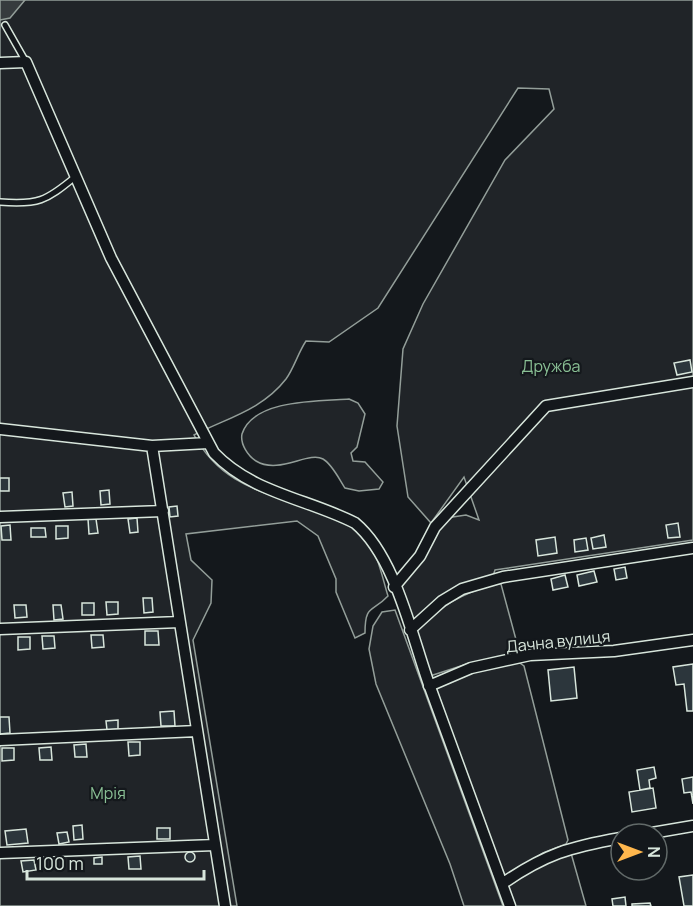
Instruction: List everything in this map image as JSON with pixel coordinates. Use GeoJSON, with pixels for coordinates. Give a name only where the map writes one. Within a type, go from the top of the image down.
{"type":"FeatureCollection","features":[{"type":"Feature","properties":{"kind":"street"},"geometry":{"type":"LineString","coordinates":[[0,63],[26,62],[111,258],[207,443],[228,468],[246,479],[355,523],[367,533],[379,550],[510,906]]}},
{"type":"Feature","properties":{"kind":"street"},"geometry":{"type":"LineString","coordinates":[[394,587],[420,555],[435,527],[546,406],[693,382]]}},
{"type":"Feature","properties":{"kind":"street"},"geometry":{"type":"LineString","coordinates":[[0,429],[152,446],[207,443]]}},
{"type":"Feature","properties":{"kind":"street"},"geometry":{"type":"LineString","coordinates":[[152,446],[225,906]]}},
{"type":"Feature","properties":{"kind":"street"},"geometry":{"type":"LineString","coordinates":[[0,518],[163,511]]}},
{"type":"Feature","properties":{"kind":"street"},"geometry":{"type":"LineString","coordinates":[[410,630],[442,601],[462,589],[503,577],[693,548]]}},
{"type":"Feature","properties":{"kind":"street"},"geometry":{"type":"LineString","coordinates":[[0,629],[180,622]]}},
{"type":"Feature","properties":{"kind":"street","name":"Дачна вулиця"},"geometry":{"type":"LineString","coordinates":[[429,686],[471,668],[530,655],[614,651],[693,640]]}},
{"type":"Feature","properties":{"kind":"street"},"geometry":{"type":"LineString","coordinates":[[0,740],[197,731]]}},
{"type":"Feature","properties":{"kind":"street"},"geometry":{"type":"LineString","coordinates":[[669,830],[693,826]]}},
{"type":"Feature","properties":{"kind":"street"},"geometry":{"type":"LineString","coordinates":[[502,884],[529,865],[573,846],[609,840]]}},
{"type":"Feature","properties":{"kind":"street"},"geometry":{"type":"LineString","coordinates":[[0,853],[215,845]]}},
{"type":"Feature","properties":{"kind":"lane"},"geometry":{"type":"LineString","coordinates":[[5,25],[26,62]]}},
{"type":"Feature","properties":{"kind":"lane"},"geometry":{"type":"LineString","coordinates":[[0,202],[29,204],[53,195],[75,177]]}},
{"type":"Feature","properties":{"kind":"green space"},"geometry":{"type":"Polygon","coordinates":[[[0,0],[693,0],[693,540],[495,570],[493,576],[411,622],[400,586],[446,518],[466,515],[479,520],[464,477],[431,523],[408,497],[397,426],[403,349],[423,304],[505,160],[554,109],[549,89],[518,88],[378,308],[329,342],[306,341],[286,379],[277,390],[255,406],[194,435],[206,454],[236,479],[252,488],[343,522],[360,532],[369,542],[376,557],[388,596],[370,610],[366,617],[365,633],[355,638],[336,592],[336,579],[318,536],[297,521],[186,534],[191,560],[212,580],[211,603],[193,640],[237,906],[0,906],[0,0]]]}},
{"type":"Feature","properties":{"kind":"green space"},"geometry":{"type":"Polygon","coordinates":[[[349,399],[358,403],[365,414],[357,447],[351,453],[353,461],[365,462],[383,482],[379,489],[359,491],[345,488],[329,464],[317,457],[265,465],[253,459],[243,446],[242,434],[259,414],[288,404],[349,399]]]}},
{"type":"Feature","properties":{"kind":"green space"},"geometry":{"type":"Polygon","coordinates":[[[497,583],[501,584],[518,647],[516,655],[470,663],[430,676],[414,631],[452,601],[497,583]]]}},
{"type":"Feature","properties":{"kind":"green space"},"geometry":{"type":"Polygon","coordinates":[[[395,610],[503,906],[464,906],[450,864],[376,684],[369,649],[373,626],[382,612],[395,610]]]}},
{"type":"Feature","properties":{"kind":"green space"},"geometry":{"type":"Polygon","coordinates":[[[517,661],[524,666],[568,840],[566,844],[543,853],[504,877],[436,688],[472,672],[517,661]]]}},
{"type":"Feature","properties":{"kind":"green space"},"geometry":{"type":"Polygon","coordinates":[[[571,853],[586,906],[515,906],[507,885],[530,869],[571,853]]]}},
{"type":"Feature","properties":{"kind":"shaded area"},"geometry":{"type":"Polygon","coordinates":[[[0,0],[25,0],[10,18],[0,20],[0,0]]]}},
{"type":"Feature","properties":{"kind":"building"},"geometry":{"type":"Polygon","coordinates":[[[690,360],[692,372],[677,375],[674,363],[690,360]]]}},
{"type":"Feature","properties":{"kind":"building"},"geometry":{"type":"Polygon","coordinates":[[[0,478],[9,478],[9,491],[0,491],[0,478]]]}},
{"type":"Feature","properties":{"kind":"building"},"geometry":{"type":"Polygon","coordinates":[[[109,490],[110,504],[101,505],[100,491],[109,490]]]}},
{"type":"Feature","properties":{"kind":"building"},"geometry":{"type":"Polygon","coordinates":[[[72,492],[73,506],[65,507],[63,493],[72,492]]]}},
{"type":"Feature","properties":{"kind":"building"},"geometry":{"type":"Polygon","coordinates":[[[177,506],[178,516],[170,517],[169,507],[177,506]]]}},
{"type":"Feature","properties":{"kind":"building"},"geometry":{"type":"Polygon","coordinates":[[[137,518],[138,532],[130,533],[128,519],[137,518]]]}},
{"type":"Feature","properties":{"kind":"building"},"geometry":{"type":"Polygon","coordinates":[[[88,519],[96,519],[98,533],[89,534],[88,519]]]}},
{"type":"Feature","properties":{"kind":"building"},"geometry":{"type":"Polygon","coordinates":[[[678,523],[680,537],[668,538],[666,525],[678,523]]]}},
{"type":"Feature","properties":{"kind":"building"},"geometry":{"type":"Polygon","coordinates":[[[10,525],[11,540],[2,540],[1,526],[10,525]]]}},
{"type":"Feature","properties":{"kind":"building"},"geometry":{"type":"Polygon","coordinates":[[[56,526],[68,526],[68,538],[56,539],[56,526]]]}},
{"type":"Feature","properties":{"kind":"building"},"geometry":{"type":"Polygon","coordinates":[[[31,528],[45,528],[46,537],[31,537],[31,528]]]}},
{"type":"Feature","properties":{"kind":"building"},"geometry":{"type":"Polygon","coordinates":[[[604,535],[606,547],[593,549],[591,538],[604,535]]]}},
{"type":"Feature","properties":{"kind":"building"},"geometry":{"type":"Polygon","coordinates":[[[555,537],[557,553],[538,556],[536,540],[555,537]]]}},
{"type":"Feature","properties":{"kind":"building"},"geometry":{"type":"Polygon","coordinates":[[[586,538],[588,550],[575,552],[574,540],[586,538]]]}},
{"type":"Feature","properties":{"kind":"building"},"geometry":{"type":"Polygon","coordinates":[[[625,567],[627,578],[616,580],[614,569],[625,567]]]}},
{"type":"Feature","properties":{"kind":"building"},"geometry":{"type":"Polygon","coordinates":[[[594,571],[597,582],[579,586],[577,575],[594,571]]]}},
{"type":"Feature","properties":{"kind":"building"},"geometry":{"type":"Polygon","coordinates":[[[565,575],[568,587],[553,590],[551,579],[565,575]]]}},
{"type":"Feature","properties":{"kind":"building"},"geometry":{"type":"Polygon","coordinates":[[[143,598],[152,598],[153,612],[144,613],[143,598]]]}},
{"type":"Feature","properties":{"kind":"building"},"geometry":{"type":"Polygon","coordinates":[[[106,602],[118,602],[118,614],[107,615],[106,602]]]}},
{"type":"Feature","properties":{"kind":"building"},"geometry":{"type":"Polygon","coordinates":[[[82,603],[94,603],[94,615],[82,615],[82,603]]]}},
{"type":"Feature","properties":{"kind":"building"},"geometry":{"type":"Polygon","coordinates":[[[14,605],[26,605],[27,617],[15,618],[14,605]]]}},
{"type":"Feature","properties":{"kind":"building"},"geometry":{"type":"Polygon","coordinates":[[[53,605],[61,605],[63,619],[54,620],[53,605]]]}},
{"type":"Feature","properties":{"kind":"building"},"geometry":{"type":"Polygon","coordinates":[[[145,631],[158,631],[159,645],[145,645],[145,631]]]}},
{"type":"Feature","properties":{"kind":"building"},"geometry":{"type":"Polygon","coordinates":[[[91,635],[103,635],[104,647],[92,648],[91,635]]]}},
{"type":"Feature","properties":{"kind":"building"},"geometry":{"type":"Polygon","coordinates":[[[42,636],[54,636],[55,648],[43,649],[42,636]]]}},
{"type":"Feature","properties":{"kind":"building"},"geometry":{"type":"Polygon","coordinates":[[[18,637],[30,637],[30,649],[18,650],[18,637]]]}},
{"type":"Feature","properties":{"kind":"building"},"geometry":{"type":"Polygon","coordinates":[[[693,664],[693,711],[687,711],[684,684],[676,685],[673,667],[693,664]]]}},
{"type":"Feature","properties":{"kind":"building"},"geometry":{"type":"Polygon","coordinates":[[[574,667],[577,698],[551,701],[548,670],[574,667]]]}},
{"type":"Feature","properties":{"kind":"building"},"geometry":{"type":"Polygon","coordinates":[[[174,711],[175,726],[161,726],[160,712],[174,711]]]}},
{"type":"Feature","properties":{"kind":"building"},"geometry":{"type":"Polygon","coordinates":[[[0,717],[9,717],[10,733],[0,734],[0,717]]]}},
{"type":"Feature","properties":{"kind":"building"},"geometry":{"type":"Polygon","coordinates":[[[118,720],[118,729],[107,730],[106,721],[118,720]]]}},
{"type":"Feature","properties":{"kind":"building"},"geometry":{"type":"Polygon","coordinates":[[[128,742],[140,742],[140,755],[129,756],[128,742]]]}},
{"type":"Feature","properties":{"kind":"building"},"geometry":{"type":"Polygon","coordinates":[[[86,744],[87,757],[75,757],[74,745],[86,744]]]}},
{"type":"Feature","properties":{"kind":"building"},"geometry":{"type":"Polygon","coordinates":[[[51,747],[52,760],[40,760],[39,748],[51,747]]]}},
{"type":"Feature","properties":{"kind":"building"},"geometry":{"type":"Polygon","coordinates":[[[2,748],[14,748],[14,760],[2,761],[2,748]]]}},
{"type":"Feature","properties":{"kind":"building"},"geometry":{"type":"Polygon","coordinates":[[[654,767],[656,778],[649,780],[650,788],[640,790],[637,770],[654,767]]]}},
{"type":"Feature","properties":{"kind":"building"},"geometry":{"type":"Polygon","coordinates":[[[693,777],[693,804],[691,792],[684,793],[682,779],[693,777]]]}},
{"type":"Feature","properties":{"kind":"building"},"geometry":{"type":"Polygon","coordinates":[[[653,788],[656,808],[632,812],[629,792],[653,788]]]}},
{"type":"Feature","properties":{"kind":"building"},"geometry":{"type":"Polygon","coordinates":[[[82,825],[83,839],[74,840],[73,826],[82,825]]]}},
{"type":"Feature","properties":{"kind":"building"},"geometry":{"type":"Polygon","coordinates":[[[157,828],[170,828],[170,839],[157,839],[157,828]]]}},
{"type":"Feature","properties":{"kind":"building"},"geometry":{"type":"Polygon","coordinates":[[[26,829],[28,843],[7,845],[5,831],[26,829]]]}},
{"type":"Feature","properties":{"kind":"building"},"geometry":{"type":"Polygon","coordinates":[[[67,832],[69,842],[59,844],[57,833],[67,832]]]}},
{"type":"Feature","properties":{"kind":"building"},"geometry":{"type":"Polygon","coordinates":[[[190,852],[194,853],[194,861],[190,862],[186,861],[185,857],[186,853],[190,852]]]}},
{"type":"Feature","properties":{"kind":"building"},"geometry":{"type":"Polygon","coordinates":[[[140,856],[141,869],[129,869],[128,857],[140,856]]]}},
{"type":"Feature","properties":{"kind":"building"},"geometry":{"type":"Polygon","coordinates":[[[102,857],[102,864],[94,864],[94,858],[102,857]]]}},
{"type":"Feature","properties":{"kind":"building"},"geometry":{"type":"Polygon","coordinates":[[[34,860],[36,870],[23,872],[21,861],[34,860]]]}},
{"type":"Feature","properties":{"kind":"building"},"geometry":{"type":"Polygon","coordinates":[[[693,875],[693,906],[684,906],[679,877],[693,875]]]}},
{"type":"Feature","properties":{"kind":"building"},"geometry":{"type":"Polygon","coordinates":[[[625,897],[626,906],[613,906],[612,899],[625,897]]]}},
{"type":"Feature","properties":{"kind":"building"},"geometry":{"type":"Polygon","coordinates":[[[650,903],[651,906],[632,906],[632,904],[650,903]]]}},
{"type":"Feature","properties":{"kind":"park label","name":"Дружба"},"geometry":{"type":"Point","coordinates":[551,366]}},
{"type":"Feature","properties":{"kind":"park label","name":"Мрія"},"geometry":{"type":"Point","coordinates":[108,793]}}]}
